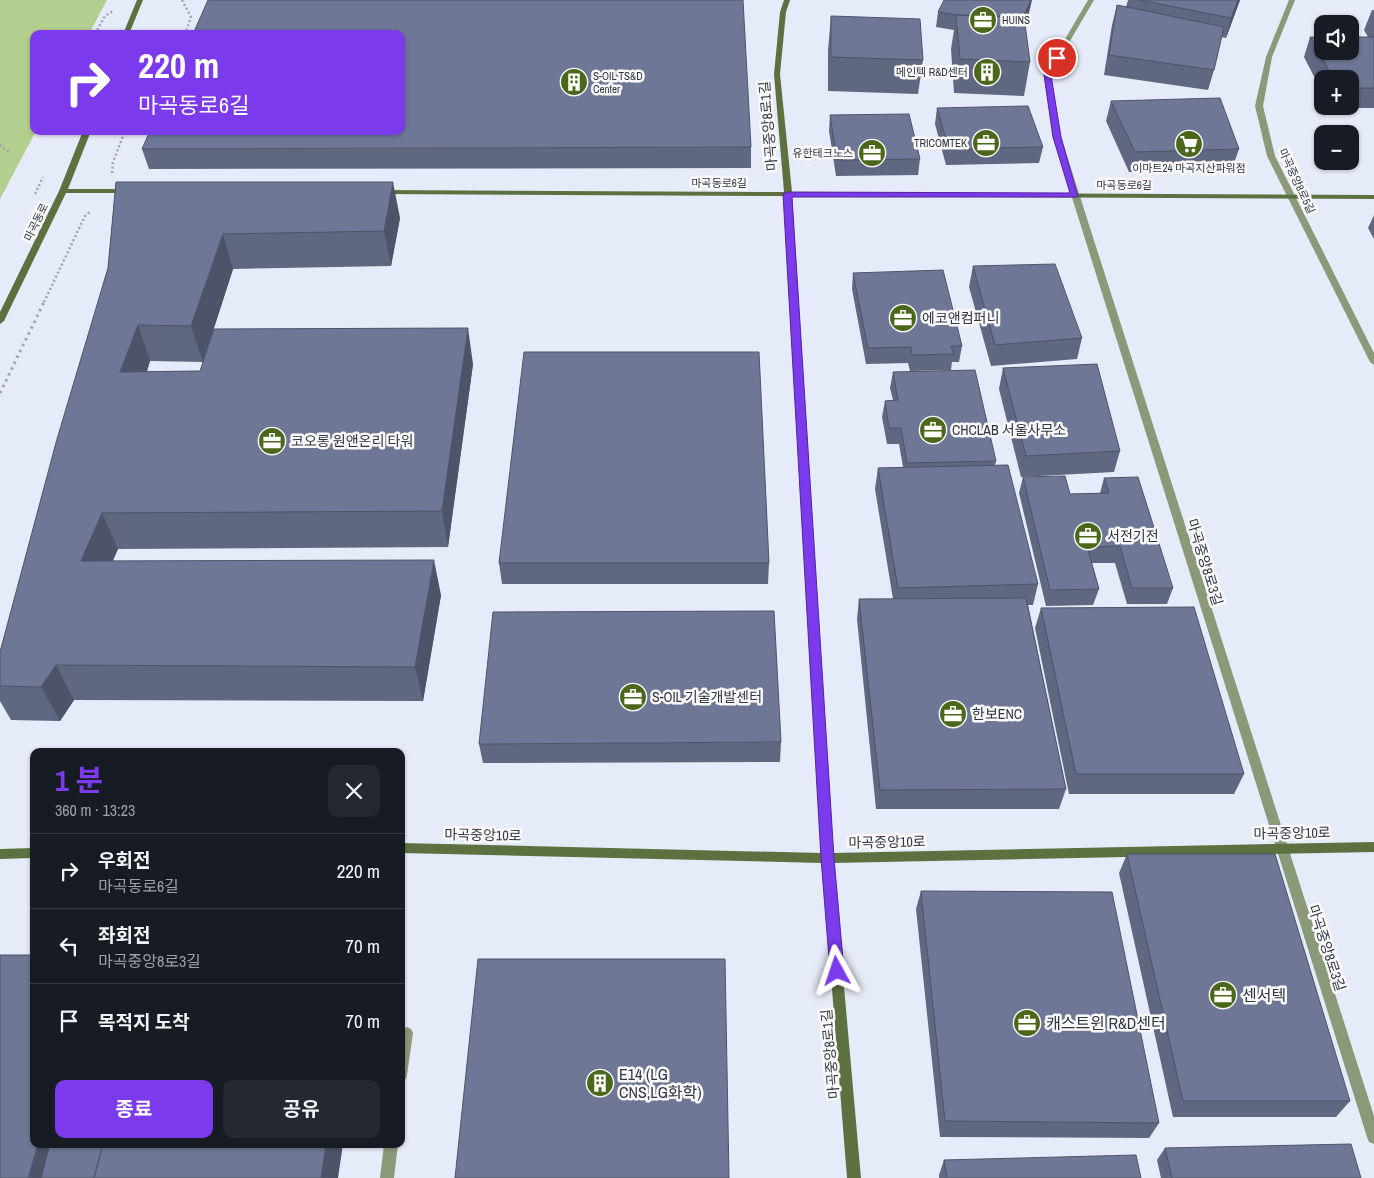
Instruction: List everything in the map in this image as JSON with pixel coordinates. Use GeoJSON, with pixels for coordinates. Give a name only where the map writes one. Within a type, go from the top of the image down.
{"type":"FeatureCollection","features":[{"type":"Feature","properties":{"kind":"street"},"geometry":{"type":"LineString","coordinates":[[128,30],[140,0]]}},
{"type":"Feature","properties":{"kind":"street","name":"마곡중앙8로1길"},"geometry":{"type":"LineString","coordinates":[[788,0],[783,12],[777,74],[788,194],[827,858],[854,1178]]}},
{"type":"Feature","properties":{"kind":"street","name":"마곡중앙8로3길"},"geometry":{"type":"LineString","coordinates":[[1091,0],[1048,75],[1057,137],[1374,1137]]}},
{"type":"Feature","properties":{"kind":"street","name":"마곡중앙8로5길"},"geometry":{"type":"LineString","coordinates":[[1292,0],[1269,57],[1259,106],[1271,156],[1374,362]]}},
{"type":"Feature","properties":{"kind":"street","name":"마곡동로"},"geometry":{"type":"LineString","coordinates":[[0,321],[64,191],[85,135]]}},
{"type":"Feature","properties":{"kind":"street"},"geometry":{"type":"LineString","coordinates":[[64,191],[133,191]]}},
{"type":"Feature","properties":{"kind":"street","name":"마곡동로6길"},"geometry":{"type":"LineString","coordinates":[[371,192],[1374,197]]}},
{"type":"Feature","properties":{"kind":"street","name":"마곡중앙10로"},"geometry":{"type":"LineString","coordinates":[[405,848],[827,858],[1374,847]]}},
{"type":"Feature","properties":{"kind":"street"},"geometry":{"type":"LineString","coordinates":[[0,854],[30,853]]}},
{"type":"Feature","properties":{"kind":"street"},"geometry":{"type":"LineString","coordinates":[[405,1047],[407,1033]]}},
{"type":"Feature","properties":{"kind":"street"},"geometry":{"type":"LineString","coordinates":[[386,1178],[390,1148]]}},
{"type":"Feature","properties":{"kind":"path"},"geometry":{"type":"LineString","coordinates":[[182,0],[192,17],[187,30]]}},
{"type":"Feature","properties":{"kind":"path"},"geometry":{"type":"LineString","coordinates":[[0,393],[85,216],[97,205],[112,172],[112,162],[122,135]]}},
{"type":"Feature","properties":{"kind":"path"},"geometry":{"type":"LineString","coordinates":[[0,145],[8,152]]}},
{"type":"Feature","properties":{"kind":"green space"},"geometry":{"type":"Polygon","coordinates":[[[0,0],[107,0],[91,30],[30,30],[30,135],[34,135],[0,199],[0,0]]]}},
{"type":"Feature","properties":{"kind":"building","name":"S-OIL TS&D Center"},"geometry":{"type":"Polygon","coordinates":[[[208,0],[743,0],[751,147],[142,149],[148,135],[405,135],[405,30],[195,30],[208,0]]]}},
{"type":"Feature","properties":{"kind":"building"},"geometry":{"type":"Polygon","coordinates":[[[944,0],[1031,0],[1023,17],[957,15],[938,12],[944,0]]]}},
{"type":"Feature","properties":{"kind":"building"},"geometry":{"type":"Polygon","coordinates":[[[1140,0],[1238,0],[1231,18],[1140,0]]]}},
{"type":"Feature","properties":{"kind":"building"},"geometry":{"type":"Polygon","coordinates":[[[1117,5],[1224,27],[1214,70],[1109,55],[1117,5]]]}},
{"type":"Feature","properties":{"kind":"building"},"geometry":{"type":"Polygon","coordinates":[[[956,15],[1024,17],[1030,62],[960,59],[956,15]]]}},
{"type":"Feature","properties":{"kind":"building"},"geometry":{"type":"Polygon","coordinates":[[[831,16],[920,19],[923,60],[831,57],[831,16]]]}},
{"type":"Feature","properties":{"kind":"building"},"geometry":{"type":"Polygon","coordinates":[[[1359,37],[1374,37],[1374,88],[1359,88],[1359,70],[1329,70],[1323,60],[1359,60],[1359,37]]]}},
{"type":"Feature","properties":{"kind":"building"},"geometry":{"type":"Polygon","coordinates":[[[1220,98],[1239,149],[1135,152],[1111,101],[1220,98]]]}},
{"type":"Feature","properties":{"kind":"building"},"geometry":{"type":"Polygon","coordinates":[[[1028,106],[1043,147],[949,149],[937,108],[1028,106]]]}},
{"type":"Feature","properties":{"kind":"building","name":"유한테크노스"},"geometry":{"type":"Polygon","coordinates":[[[909,114],[920,159],[837,160],[830,115],[909,114]]]}},
{"type":"Feature","properties":{"kind":"building","name":"코오롱 원앤온리 타워"},"geometry":{"type":"Polygon","coordinates":[[[116,182],[393,182],[384,231],[223,234],[191,326],[138,325],[120,372],[200,371],[214,329],[468,328],[442,511],[102,513],[81,561],[434,560],[415,667],[56,665],[41,687],[0,686],[0,652],[57,439],[108,268],[116,182]]]}},
{"type":"Feature","properties":{"kind":"building"},"geometry":{"type":"Polygon","coordinates":[[[1055,264],[1082,338],[995,345],[973,266],[1055,264]]]}},
{"type":"Feature","properties":{"kind":"building","name":"에코앤컴퍼니"},"geometry":{"type":"Polygon","coordinates":[[[943,270],[962,346],[951,346],[954,354],[912,355],[911,347],[868,348],[853,273],[943,270]]]}},
{"type":"Feature","properties":{"kind":"building"},"geometry":{"type":"Polygon","coordinates":[[[524,352],[759,352],[769,563],[499,563],[524,352]]]}},
{"type":"Feature","properties":{"kind":"building"},"geometry":{"type":"Polygon","coordinates":[[[1097,364],[1120,451],[1026,456],[1003,368],[1097,364]]]}},
{"type":"Feature","properties":{"kind":"building","name":"CHCLAB 서울사무소"},"geometry":{"type":"Polygon","coordinates":[[[975,370],[996,461],[907,463],[901,428],[889,428],[885,401],[898,400],[893,372],[975,370]]]}},
{"type":"Feature","properties":{"kind":"building"},"geometry":{"type":"Polygon","coordinates":[[[1008,465],[1038,584],[898,588],[878,468],[1008,465]]]}},
{"type":"Feature","properties":{"kind":"building","name":"서전기전"},"geometry":{"type":"Polygon","coordinates":[[[1065,476],[1070,494],[1109,493],[1104,478],[1138,477],[1173,588],[1132,588],[1120,546],[1087,547],[1099,589],[1050,590],[1023,477],[1065,476]]]}},
{"type":"Feature","properties":{"kind":"building","name":"한보ENC"},"geometry":{"type":"Polygon","coordinates":[[[1026,598],[1066,789],[880,790],[859,599],[1026,598]]]}},
{"type":"Feature","properties":{"kind":"building"},"geometry":{"type":"Polygon","coordinates":[[[1194,607],[1244,774],[1076,774],[1041,608],[1194,607]]]}},
{"type":"Feature","properties":{"kind":"building","name":"S-OIL 기술개발센터"},"geometry":{"type":"Polygon","coordinates":[[[774,611],[781,742],[479,744],[493,612],[774,611]]]}},
{"type":"Feature","properties":{"kind":"building","name":"센서텍"},"geometry":{"type":"Polygon","coordinates":[[[1127,854],[1275,854],[1350,1101],[1183,1101],[1127,854]]]}},
{"type":"Feature","properties":{"kind":"building","name":"캐스트윈 R&D센터"},"geometry":{"type":"Polygon","coordinates":[[[921,891],[1112,892],[1159,1123],[945,1121],[921,891]]]}},
{"type":"Feature","properties":{"kind":"building"},"geometry":{"type":"Polygon","coordinates":[[[0,955],[30,955],[30,1148],[37,1148],[28,1178],[0,1178],[0,955]]]}},
{"type":"Feature","properties":{"kind":"building","name":"E14 (LG CNS,LG화학)"},"geometry":{"type":"Polygon","coordinates":[[[478,959],[725,959],[729,1178],[455,1178],[478,959]]]}},
{"type":"Feature","properties":{"kind":"building"},"geometry":{"type":"Polygon","coordinates":[[[1351,1144],[1361,1178],[1172,1178],[1165,1148],[1351,1144]]]}},
{"type":"Feature","properties":{"kind":"building"},"geometry":{"type":"Polygon","coordinates":[[[49,1148],[102,1148],[94,1178],[41,1178],[49,1148]]]}},
{"type":"Feature","properties":{"kind":"building"},"geometry":{"type":"Polygon","coordinates":[[[102,1148],[325,1148],[321,1178],[94,1178],[102,1148]]]}},
{"type":"Feature","properties":{"kind":"building"},"geometry":{"type":"Polygon","coordinates":[[[1136,1155],[1141,1178],[947,1178],[944,1160],[1136,1155]]]}},
{"type":"Feature","properties":{"kind":"place","name":"HUINS"},"geometry":{"type":"Point","coordinates":[983,20]}},
{"type":"Feature","properties":{"kind":"place","name":"메인텍 R&D센터"},"geometry":{"type":"Point","coordinates":[987,72]}},
{"type":"Feature","properties":{"kind":"place","name":"S-OIL TS&D Center"},"geometry":{"type":"Point","coordinates":[574,82]}},
{"type":"Feature","properties":{"kind":"place","name":"TRICOMTEK"},"geometry":{"type":"Point","coordinates":[986,143]}},
{"type":"Feature","properties":{"kind":"place","name":"이마트24 마곡지산파워점"},"geometry":{"type":"Point","coordinates":[1189,144]}},
{"type":"Feature","properties":{"kind":"place","name":"유한테크노스"},"geometry":{"type":"Point","coordinates":[872,153]}},
{"type":"Feature","properties":{"kind":"place","name":"에코앤컴퍼니"},"geometry":{"type":"Point","coordinates":[903,318]}},
{"type":"Feature","properties":{"kind":"place","name":"CHCLAB 서울사무소"},"geometry":{"type":"Point","coordinates":[933,430]}},
{"type":"Feature","properties":{"kind":"place","name":"코오롱 원앤온리 타워"},"geometry":{"type":"Point","coordinates":[272,441]}},
{"type":"Feature","properties":{"kind":"place","name":"서전기전"},"geometry":{"type":"Point","coordinates":[1088,536]}},
{"type":"Feature","properties":{"kind":"place","name":"S-OIL 기술개발센터"},"geometry":{"type":"Point","coordinates":[633,697]}},
{"type":"Feature","properties":{"kind":"place","name":"한보ENC"},"geometry":{"type":"Point","coordinates":[953,714]}},
{"type":"Feature","properties":{"kind":"place","name":"센서텍"},"geometry":{"type":"Point","coordinates":[1223,995]}},
{"type":"Feature","properties":{"kind":"place","name":"캐스트윈 R&D센터"},"geometry":{"type":"Point","coordinates":[1027,1023]}},
{"type":"Feature","properties":{"kind":"place","name":"E14 (LG CNS,LG화학)"},"geometry":{"type":"Point","coordinates":[600,1083]}},
{"type":"Feature","properties":{"kind":"route"},"geometry":{"type":"LineString","coordinates":[[837,971],[827,858],[788,194],[1075,196],[1057,137],[1048,75],[1057,58]]}}]}
